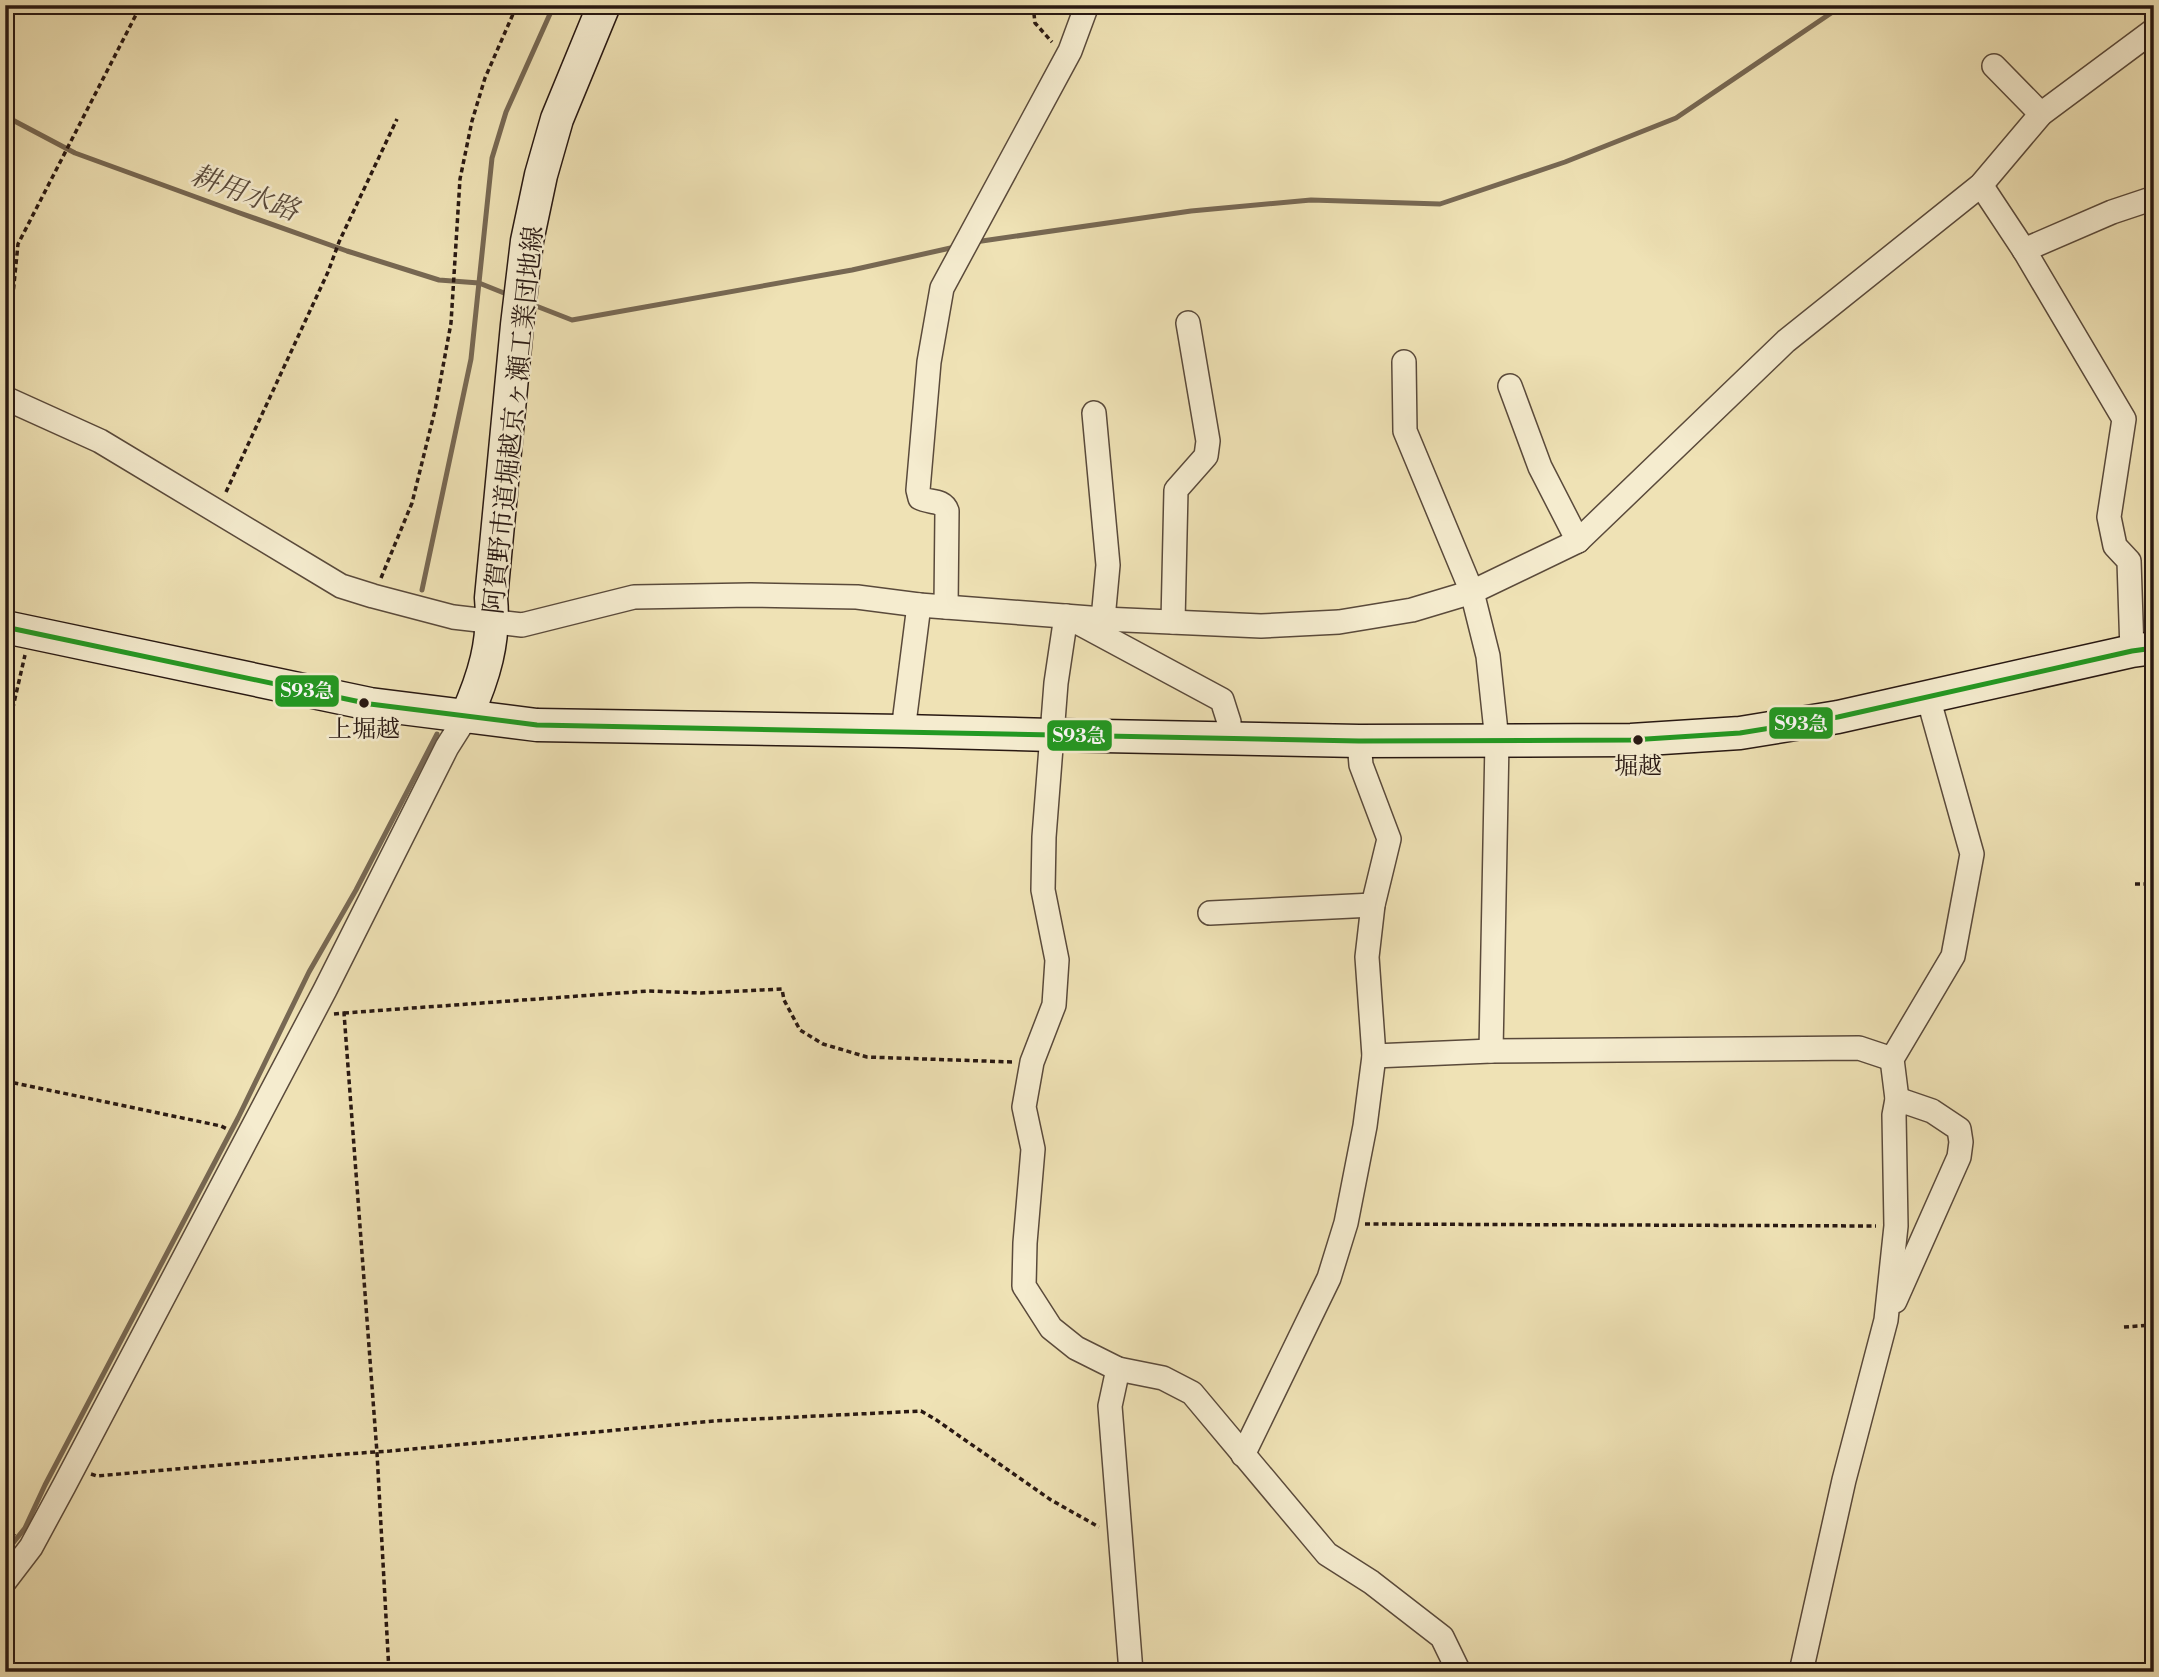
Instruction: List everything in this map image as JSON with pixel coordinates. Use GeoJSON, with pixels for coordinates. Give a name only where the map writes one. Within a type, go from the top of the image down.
{"type":"FeatureCollection","features":[{"type":"Feature","properties":{"kind":"main road","name":"阿賀野市道堀越京ヶ瀬工業団地線"},"geometry":{"type":"LineString","coordinates":[[466,716],[478,690],[487,659],[493,623],[491,598],[516,325],[527,241],[541,175],[557,119],[604,5]]}},
{"type":"Feature","properties":{"kind":"main road"},"geometry":{"type":"LineString","coordinates":[[18,630],[370,704],[537,726],[1359,741],[1631,740],[1740,733],[1839,717],[2143,650]]}},
{"type":"Feature","properties":{"kind":"street"},"geometry":{"type":"LineString","coordinates":[[946,607],[947,511],[939,502],[926,502],[920,498],[918,490],[929,362],[942,288],[1070,51],[1087,5]]}},
{"type":"Feature","properties":{"kind":"street"},"geometry":{"type":"LineString","coordinates":[[5,398],[100,441],[341,586],[453,617],[522,625],[634,597],[751,595],[857,597],[919,605],[1103,619],[1261,626],[1339,622],[1412,610],[1472,592],[1578,541],[1786,341],[1981,185],[2041,114],[2154,30]]}},
{"type":"Feature","properties":{"kind":"street"},"geometry":{"type":"LineString","coordinates":[[1993,66],[2041,114]]}},
{"type":"Feature","properties":{"kind":"street"},"geometry":{"type":"LineString","coordinates":[[1981,185],[2024,250],[2124,419],[2109,517],[2115,545],[2129,561],[2143,650]]}},
{"type":"Feature","properties":{"kind":"street"},"geometry":{"type":"LineString","coordinates":[[2024,250],[2112,212],[2154,198]]}},
{"type":"Feature","properties":{"kind":"street"},"geometry":{"type":"LineString","coordinates":[[1173,622],[1176,490],[1206,456],[1208,441],[1188,323]]}},
{"type":"Feature","properties":{"kind":"street"},"geometry":{"type":"LineString","coordinates":[[1404,362],[1405,431],[1472,592],[1488,656],[1497,741],[1491,1051]]}},
{"type":"Feature","properties":{"kind":"street"},"geometry":{"type":"LineString","coordinates":[[1510,386],[1540,467],[1578,541]]}},
{"type":"Feature","properties":{"kind":"street"},"geometry":{"type":"LineString","coordinates":[[1094,413],[1108,565],[1103,619]]}},
{"type":"Feature","properties":{"kind":"street"},"geometry":{"type":"LineString","coordinates":[[903,731],[919,605]]}},
{"type":"Feature","properties":{"kind":"street"},"geometry":{"type":"LineString","coordinates":[[1066,615],[1051,736],[1043,890],[1057,960],[1054,1005],[1032,1062],[1024,1107],[1033,1149],[1024,1286],[1051,1328],[1076,1348],[1118,1369],[1163,1378],[1192,1393],[1326,1554],[1371,1582],[1442,1637],[1459,1672]]}},
{"type":"Feature","properties":{"kind":"street"},"geometry":{"type":"LineString","coordinates":[[1066,615],[1222,699],[1230,722],[1228,738]]}},
{"type":"Feature","properties":{"kind":"street"},"geometry":{"type":"LineString","coordinates":[[1801,1672],[1844,1480],[1886,1320],[1896,1226],[1894,1115],[1897,1099],[1892,1059],[1953,956],[1972,854],[1928,697]]}},
{"type":"Feature","properties":{"kind":"street"},"geometry":{"type":"LineString","coordinates":[[5,1581],[32,1548],[312,1015],[447,747],[466,716]]}},
{"type":"Feature","properties":{"kind":"street"},"geometry":{"type":"LineString","coordinates":[[1243,1455],[1329,1278],[1346,1223],[1365,1126],[1374,1056],[1367,957],[1373,905],[1389,839],[1361,765],[1359,741]]}},
{"type":"Feature","properties":{"kind":"street"},"geometry":{"type":"LineString","coordinates":[[1210,913],[1373,905]]}},
{"type":"Feature","properties":{"kind":"street"},"geometry":{"type":"LineString","coordinates":[[1374,1056],[1491,1051],[1859,1048],[1892,1059]]}},
{"type":"Feature","properties":{"kind":"street"},"geometry":{"type":"LineString","coordinates":[[1886,1320],[1959,1157],[1961,1142],[1959,1129],[1932,1111],[1897,1099]]}},
{"type":"Feature","properties":{"kind":"street"},"geometry":{"type":"LineString","coordinates":[[1118,1369],[1110,1406],[1131,1672]]}},
{"type":"Feature","properties":{"kind":"path"},"geometry":{"type":"LineString","coordinates":[[5,374],[18,244],[141,5]]}},
{"type":"Feature","properties":{"kind":"path"},"geometry":{"type":"LineString","coordinates":[[373,596],[412,503],[436,410],[450,323],[460,179],[472,121],[485,78],[517,5]]}},
{"type":"Feature","properties":{"kind":"path"},"geometry":{"type":"LineString","coordinates":[[1033,5],[1034,23],[1054,45],[1070,51]]}},
{"type":"Feature","properties":{"kind":"path"},"geometry":{"type":"LineString","coordinates":[[219,511],[397,119]]}},
{"type":"Feature","properties":{"kind":"path"},"geometry":{"type":"LineString","coordinates":[[5,742],[18,630]]}},
{"type":"Feature","properties":{"kind":"path"},"geometry":{"type":"LineString","coordinates":[[2135,884],[2154,884]]}},
{"type":"Feature","properties":{"kind":"path"},"geometry":{"type":"LineString","coordinates":[[312,1015],[648,991],[701,993],[782,989],[784,1000],[800,1030],[823,1044],[867,1057],[1032,1062]]}},
{"type":"Feature","properties":{"kind":"path"},"geometry":{"type":"LineString","coordinates":[[344,1013],[377,1452],[389,1672]]}},
{"type":"Feature","properties":{"kind":"path"},"geometry":{"type":"LineString","coordinates":[[5,1081],[221,1126]]}},
{"type":"Feature","properties":{"kind":"path"},"geometry":{"type":"LineString","coordinates":[[1346,1223],[1896,1226]]}},
{"type":"Feature","properties":{"kind":"path"},"geometry":{"type":"LineString","coordinates":[[2124,1327],[2154,1325]]}},
{"type":"Feature","properties":{"kind":"path"},"geometry":{"type":"LineString","coordinates":[[73,1467],[97,1476],[714,1421],[921,1411],[1051,1500],[1121,1536]]}},
{"type":"Feature","properties":{"kind":"waterway"},"geometry":{"type":"LineString","coordinates":[[422,590],[471,359],[492,158],[506,112],[554,5]]}},
{"type":"Feature","properties":{"kind":"waterway"},"geometry":{"type":"LineString","coordinates":[[975,242],[1191,211],[1311,200],[1440,204],[1565,162],[1676,118],[1843,5]]}},
{"type":"Feature","properties":{"kind":"waterway","name":"耕用水路"},"geometry":{"type":"LineString","coordinates":[[5,116],[75,153],[237,212],[439,280],[479,283],[509,295]]}},
{"type":"Feature","properties":{"kind":"waterway"},"geometry":{"type":"LineString","coordinates":[[531,304],[572,320],[852,270],[955,247]]}},
{"type":"Feature","properties":{"kind":"waterway"},"geometry":{"type":"LineString","coordinates":[[5,1553],[25,1528],[238,1118],[309,972],[356,890],[437,734]]}},
{"type":"Feature","properties":{"kind":"transit line","name":"S93急"},"geometry":{"type":"LineString","coordinates":[[5,627],[370,704],[537,725],[1359,741],[1631,740],[1740,733],[1838,717],[2154,648]]}},
{"type":"Feature","properties":{"kind":"place","name":"上堀越"},"geometry":{"type":"Point","coordinates":[364,703]}},
{"type":"Feature","properties":{"kind":"place","name":"堀越"},"geometry":{"type":"Point","coordinates":[1638,740]}}]}
